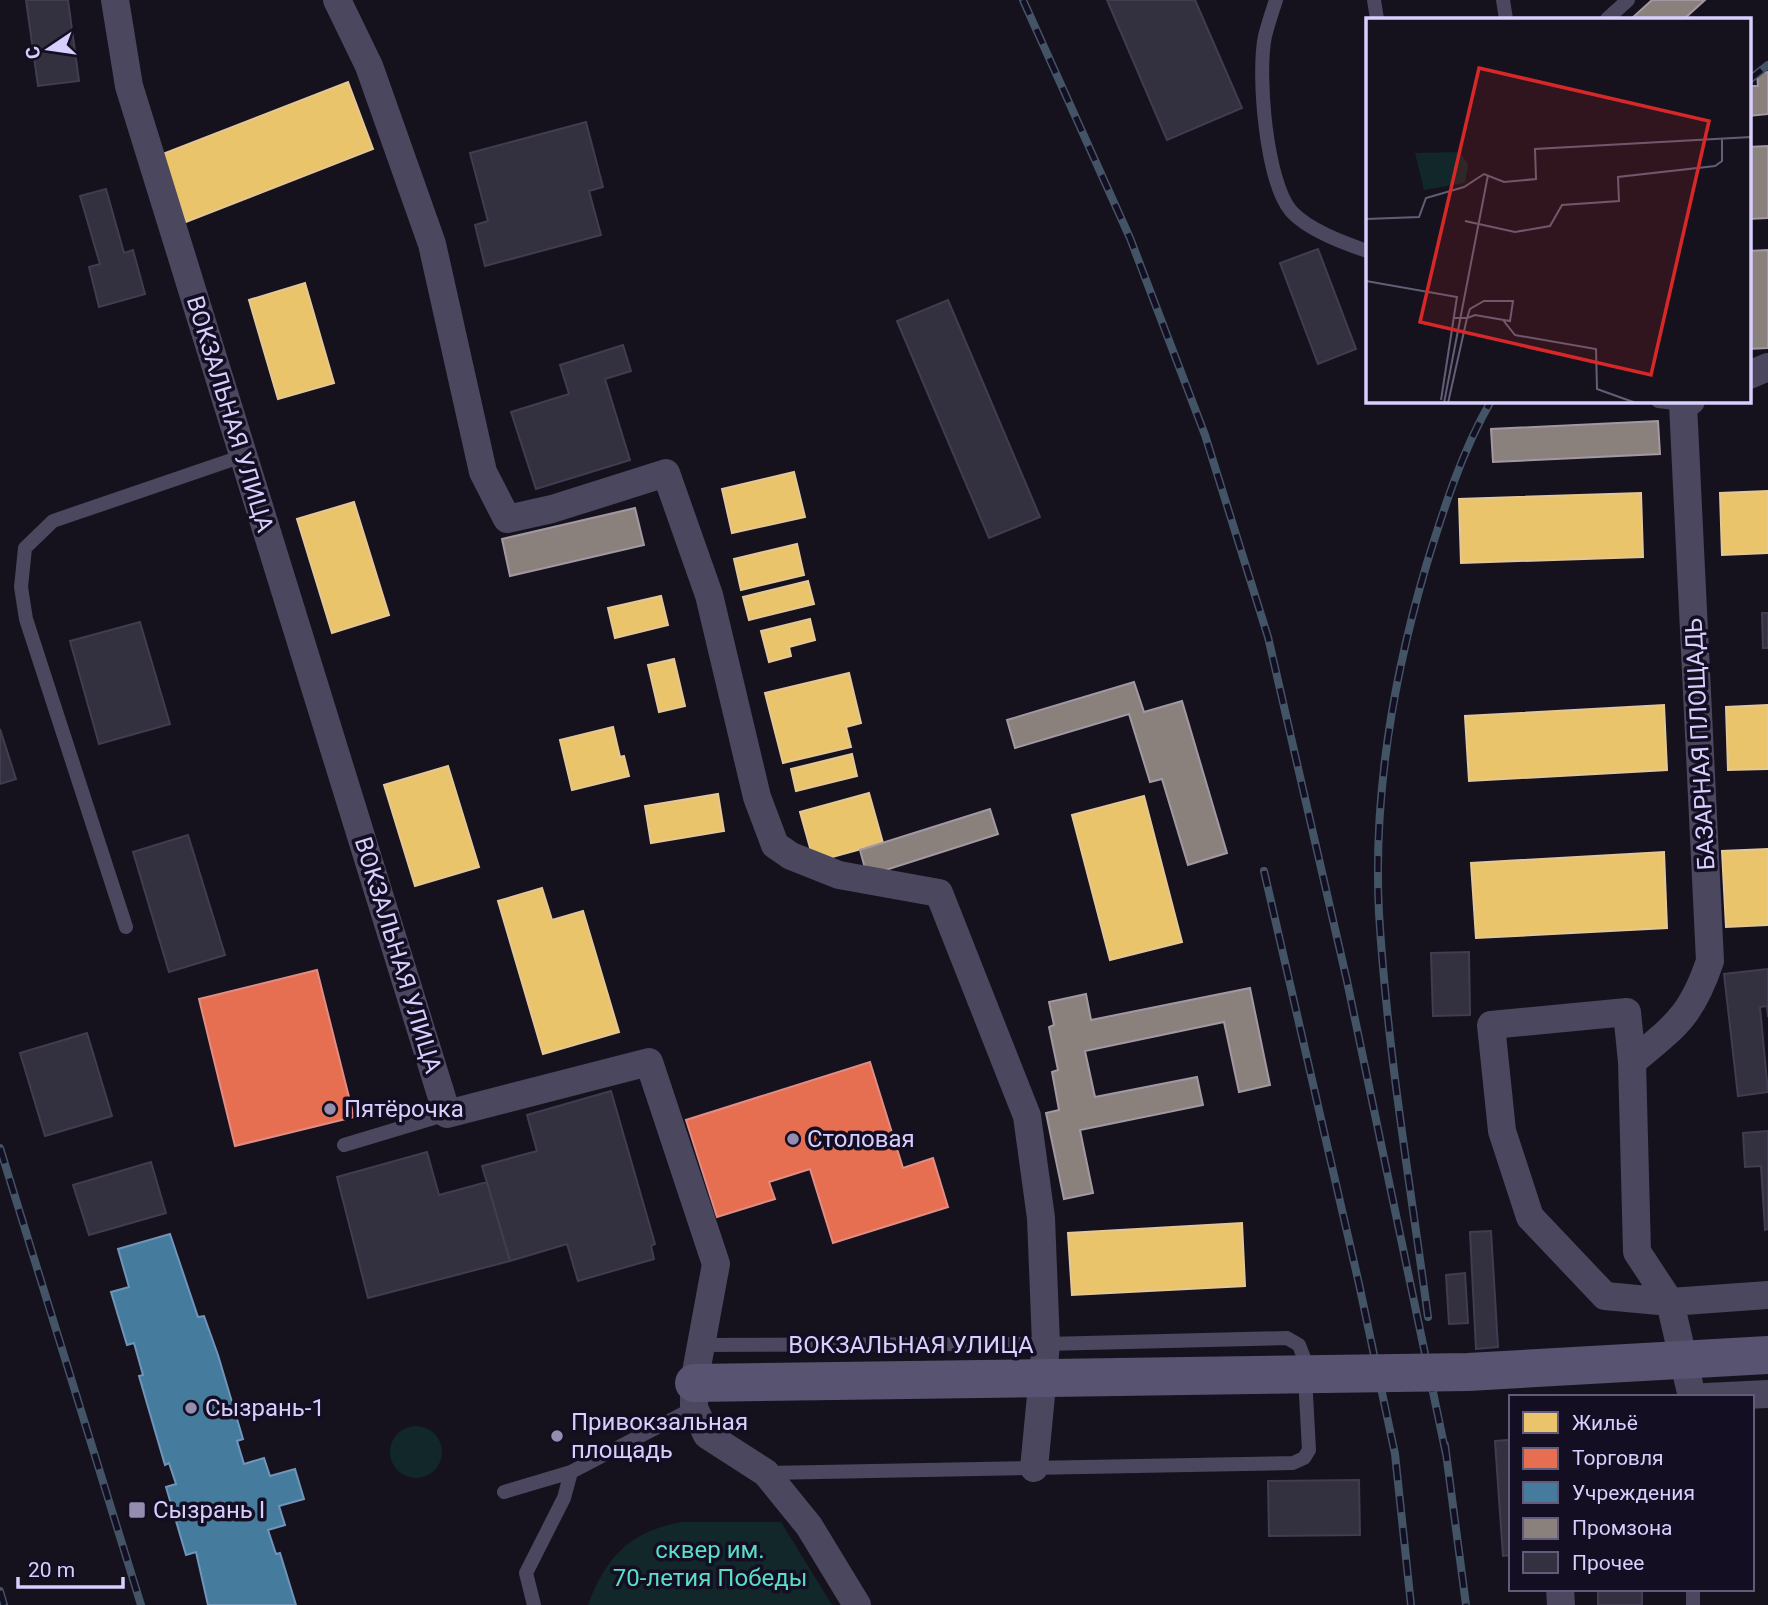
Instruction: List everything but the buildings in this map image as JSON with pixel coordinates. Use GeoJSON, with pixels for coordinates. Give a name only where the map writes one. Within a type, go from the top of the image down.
{"type":"FeatureCollection","features":[{"type":"Feature","properties":{"kind":"street","name":"ВОКЗАЛЬНАЯ УЛИЦА"},"geometry":{"type":"LineString","coordinates":[[116,0],[128,86],[447,1114]]}},
{"type":"Feature","properties":{"kind":"street","name":"ВОКЗАЛЬНАЯ УЛИЦА"},"geometry":{"type":"LineString","coordinates":[[337,0],[369,66],[432,244],[483,472],[507,519],[552,509],[666,473],[709,595],[757,797],[775,845],[790,856],[839,875],[939,893],[1027,1116],[1041,1217],[1046,1345]]}},
{"type":"Feature","properties":{"kind":"street"},"geometry":{"type":"LineString","coordinates":[[1750,375],[1768,367]]}},
{"type":"Feature","properties":{"kind":"street","name":"БАЗАРНАЯ ПЛОЩАДЬ"},"geometry":{"type":"LineString","coordinates":[[1632,1062],[1682,1021],[1701,987],[1710,961],[1677,402]]}},
{"type":"Feature","properties":{"kind":"street"},"geometry":{"type":"LineString","coordinates":[[1692,1395],[1670,1302],[1637,1252],[1632,1062],[1627,1012],[1491,1025],[1502,1131],[1530,1217],[1605,1296],[1670,1302],[1768,1294]]}},
{"type":"Feature","properties":{"kind":"street"},"geometry":{"type":"LineString","coordinates":[[447,1114],[649,1062],[716,1264],[700,1345],[694,1396],[707,1434],[766,1473],[809,1525],[857,1605]]}},
{"type":"Feature","properties":{"kind":"street"},"geometry":{"type":"LineString","coordinates":[[1034,1468],[1046,1345]]}},
{"type":"Feature","properties":{"kind":"street"},"geometry":{"type":"LineString","coordinates":[[694,1396],[1468,1372],[1768,1355]]}},
{"type":"Feature","properties":{"kind":"street"},"geometry":{"type":"LineString","coordinates":[[1747,1395],[1768,1394]]}},
{"type":"Feature","properties":{"kind":"lane"},"geometry":{"type":"LineString","coordinates":[[1276,0],[1265,39],[1264,118],[1273,173],[1291,211],[1329,237],[1366,251]]}},
{"type":"Feature","properties":{"kind":"lane"},"geometry":{"type":"LineString","coordinates":[[1374,0],[1377,18]]}},
{"type":"Feature","properties":{"kind":"lane"},"geometry":{"type":"LineString","coordinates":[[1503,0],[1506,18]]}},
{"type":"Feature","properties":{"kind":"lane"},"geometry":{"type":"LineString","coordinates":[[1607,18],[1628,0]]}},
{"type":"Feature","properties":{"kind":"lane"},"geometry":{"type":"LineString","coordinates":[[126,927],[26,619],[21,587],[25,548],[53,522],[243,456]]}},
{"type":"Feature","properties":{"kind":"lane"},"geometry":{"type":"LineString","coordinates":[[344,1145],[447,1114]]}},
{"type":"Feature","properties":{"kind":"lane"},"geometry":{"type":"LineString","coordinates":[[766,1473],[1271,1464],[1304,1458],[1309,1450],[1304,1358],[1299,1345],[1287,1338],[1046,1345]]}},
{"type":"Feature","properties":{"kind":"lane","name":"ВОКЗАЛЬНАЯ УЛИЦА"},"geometry":{"type":"LineString","coordinates":[[700,1345],[1046,1345]]}},
{"type":"Feature","properties":{"kind":"lane"},"geometry":{"type":"LineString","coordinates":[[504,1492],[571,1472],[694,1396]]}},
{"type":"Feature","properties":{"kind":"lane"},"geometry":{"type":"LineString","coordinates":[[534,1605],[526,1573],[564,1499],[571,1472]]}},
{"type":"Feature","properties":{"kind":"green space"},"geometry":{"type":"Polygon","coordinates":[[[416,1426],[426,1428],[434,1434],[440,1442],[440,1462],[434,1470],[426,1476],[416,1478],[406,1476],[398,1470],[392,1462],[390,1452],[392,1442],[398,1434],[406,1428],[416,1426]]]}},
{"type":"Feature","properties":{"kind":"green space","name":"сквер им. 70-летия Победы"},"geometry":{"type":"Polygon","coordinates":[[[682,1522],[781,1522],[832,1605],[588,1605],[603,1573],[622,1549],[648,1532],[682,1522]]]}},
{"type":"Feature","properties":{"kind":"railway"},"geometry":{"type":"LineString","coordinates":[[1023,0],[1130,238],[1205,435],[1268,637],[1347,981],[1446,1454]]}},
{"type":"Feature","properties":{"kind":"railway"},"geometry":{"type":"LineString","coordinates":[[1750,79],[1768,65]]}},
{"type":"Feature","properties":{"kind":"railway"},"geometry":{"type":"LineString","coordinates":[[1428,1317],[1400,1115],[1383,964],[1379,913],[1379,825],[1388,736],[1415,605],[1454,480],[1490,402]]}},
{"type":"Feature","properties":{"kind":"railway"},"geometry":{"type":"LineString","coordinates":[[1264,871],[1359,1284],[1395,1454],[1411,1605]]}},
{"type":"Feature","properties":{"kind":"railway"},"geometry":{"type":"LineString","coordinates":[[0,1148],[141,1605]]}},
{"type":"Feature","properties":{"kind":"railway"},"geometry":{"type":"LineString","coordinates":[[1445,1445],[1466,1605]]}},
{"type":"Feature","properties":{"kind":"railway"},"geometry":{"type":"LineString","coordinates":[[0,1591],[4,1605]]}},
{"type":"Feature","properties":{"kind":"place","name":"Пятёрочка"},"geometry":{"type":"Point","coordinates":[330,1109]}},
{"type":"Feature","properties":{"kind":"place","name":"Столовая"},"geometry":{"type":"Point","coordinates":[793,1139]}},
{"type":"Feature","properties":{"kind":"place","name":"Сызрань-1"},"geometry":{"type":"Point","coordinates":[191,1408]}},
{"type":"Feature","properties":{"kind":"place","name":"Привокзальная площадь"},"geometry":{"type":"Point","coordinates":[557,1436]}},
{"type":"Feature","properties":{"kind":"place","name":"Сызрань I"},"geometry":{"type":"Point","coordinates":[137,1510]}}]}
